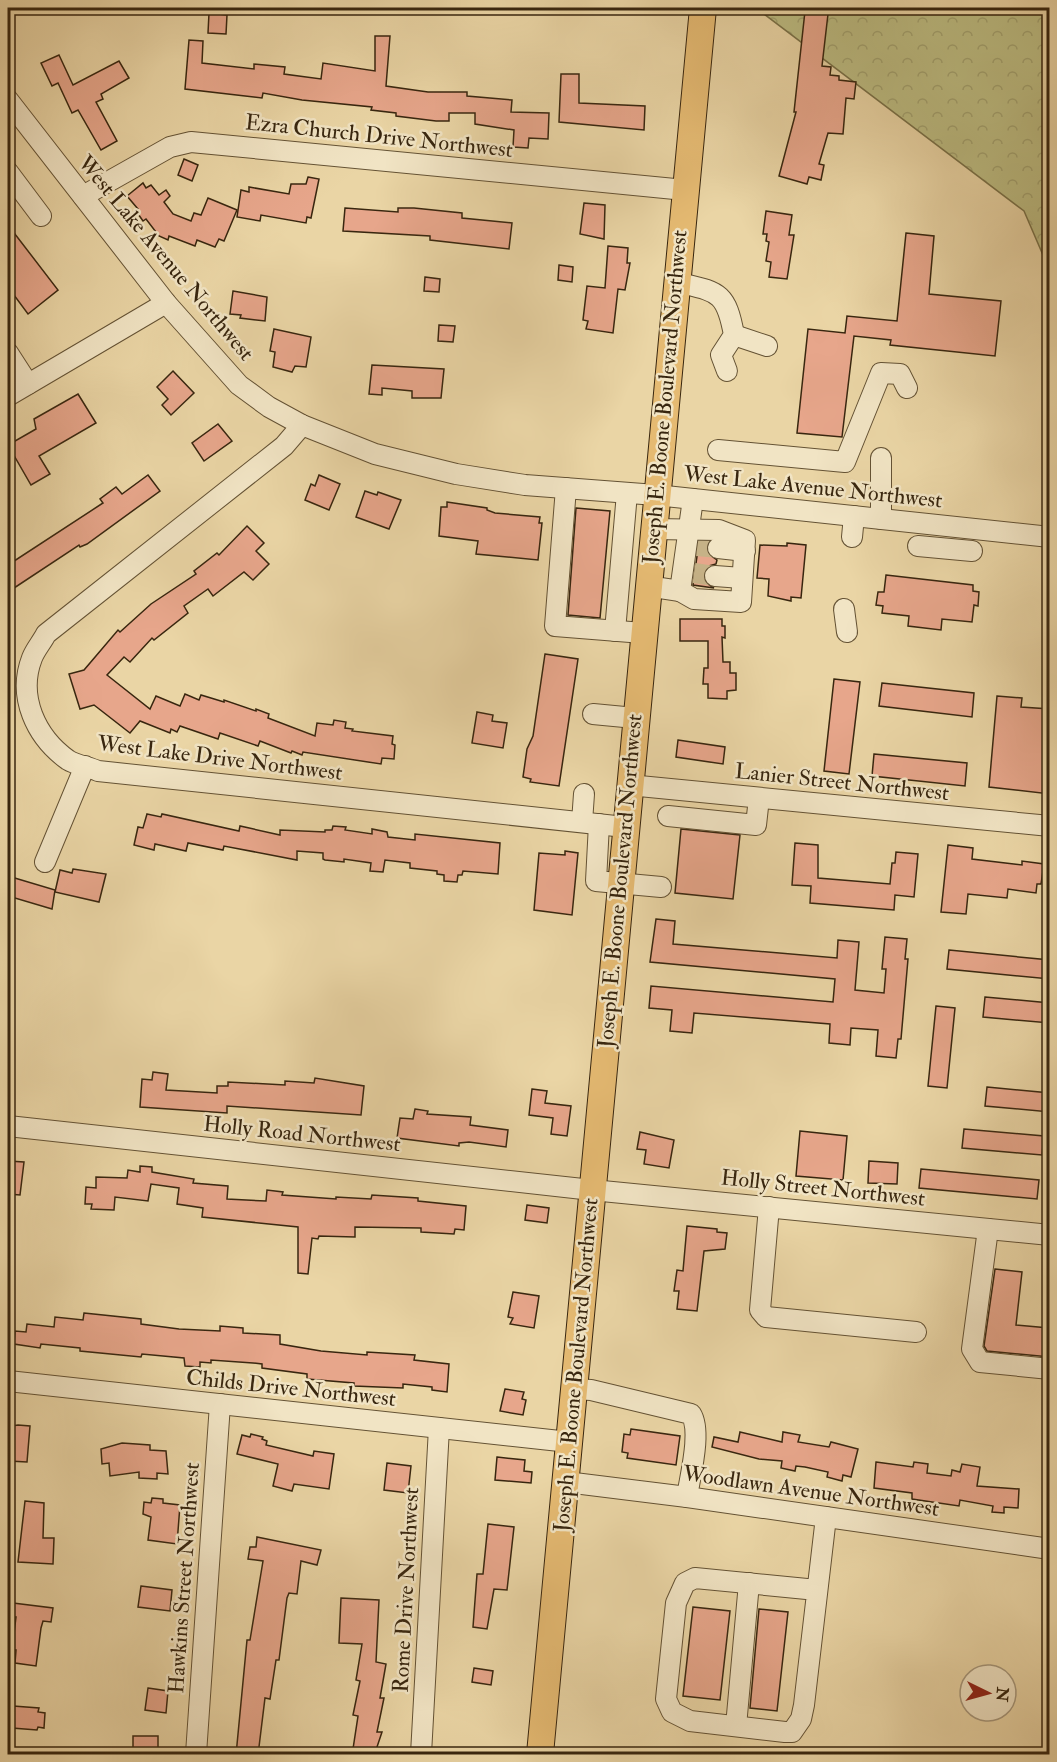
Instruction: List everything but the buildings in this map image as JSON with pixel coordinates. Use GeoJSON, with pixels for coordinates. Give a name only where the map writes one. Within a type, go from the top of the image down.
{"type":"FeatureCollection","features":[{"type":"Feature","properties":{"kind":"main road","name":"Joseph E. Boone Boulevard Northwest"},"geometry":{"type":"LineString","coordinates":[[540,1755],[647,586],[703,8]]}},
{"type":"Feature","properties":{"kind":"street","name":"West Lake Avenue Northwest"},"geometry":{"type":"LineString","coordinates":[[8,100],[166,303],[240,385],[269,407],[302,425],[375,454],[456,474],[566,488],[656,495],[1050,537]]}},
{"type":"Feature","properties":{"kind":"street","name":"Ezra Church Drive Northwest"},"geometry":{"type":"LineString","coordinates":[[83,196],[170,147],[191,142],[685,190]]}},
{"type":"Feature","properties":{"kind":"street"},"geometry":{"type":"LineString","coordinates":[[8,172],[41,216]]}},
{"type":"Feature","properties":{"kind":"street"},"geometry":{"type":"LineString","coordinates":[[676,282],[713,291],[729,307],[734,335],[721,355],[727,371]]}},
{"type":"Feature","properties":{"kind":"street"},"geometry":{"type":"LineString","coordinates":[[8,396],[166,303]]}},
{"type":"Feature","properties":{"kind":"street"},"geometry":{"type":"LineString","coordinates":[[734,335],[767,346]]}},
{"type":"Feature","properties":{"kind":"street"},"geometry":{"type":"LineString","coordinates":[[8,353],[28,384]]}},
{"type":"Feature","properties":{"kind":"street"},"geometry":{"type":"LineString","coordinates":[[718,450],[845,462],[881,373],[900,374],[908,388]]}},
{"type":"Feature","properties":{"kind":"street","name":"West Lake Drive Northwest"},"geometry":{"type":"LineString","coordinates":[[302,425],[284,446],[46,634],[32,659],[27,686],[31,714],[44,740],[70,761],[98,771],[625,827]]}},
{"type":"Feature","properties":{"kind":"street"},"geometry":{"type":"LineString","coordinates":[[881,519],[882,458]]}},
{"type":"Feature","properties":{"kind":"street"},"geometry":{"type":"LineString","coordinates":[[566,488],[555,626],[643,633]]}},
{"type":"Feature","properties":{"kind":"street"},"geometry":{"type":"LineString","coordinates":[[615,631],[627,493]]}},
{"type":"Feature","properties":{"kind":"street"},"geometry":{"type":"LineString","coordinates":[[622,547],[652,539],[690,540],[719,530],[745,540],[741,602],[694,599],[686,578],[690,540],[693,499]]}},
{"type":"Feature","properties":{"kind":"street"},"geometry":{"type":"LineString","coordinates":[[852,537],[854,516]]}},
{"type":"Feature","properties":{"kind":"street"},"geometry":{"type":"LineString","coordinates":[[918,546],[968,551],[969,528]]}},
{"type":"Feature","properties":{"kind":"street"},"geometry":{"type":"LineString","coordinates":[[718,548],[745,551]]}},
{"type":"Feature","properties":{"kind":"street"},"geometry":{"type":"LineString","coordinates":[[715,576],[742,578]]}},
{"type":"Feature","properties":{"kind":"street"},"geometry":{"type":"LineString","coordinates":[[647,586],[686,578]]}},
{"type":"Feature","properties":{"kind":"street"},"geometry":{"type":"LineString","coordinates":[[844,609],[847,632]]}},
{"type":"Feature","properties":{"kind":"street"},"geometry":{"type":"LineString","coordinates":[[592,714],[635,718]]}},
{"type":"Feature","properties":{"kind":"street"},"geometry":{"type":"LineString","coordinates":[[45,862],[86,766]]}},
{"type":"Feature","properties":{"kind":"street","name":"Lanier Street Northwest"},"geometry":{"type":"LineString","coordinates":[[629,785],[669,803],[759,798],[1050,826]]}},
{"type":"Feature","properties":{"kind":"street"},"geometry":{"type":"LineString","coordinates":[[584,794],[591,823],[594,878],[597,882],[661,887]]}},
{"type":"Feature","properties":{"kind":"street"},"geometry":{"type":"LineString","coordinates":[[669,803],[756,825],[759,798]]}},
{"type":"Feature","properties":{"kind":"street","name":"Holly Road Northwest"},"geometry":{"type":"LineString","coordinates":[[8,1126],[592,1190]]}},
{"type":"Feature","properties":{"kind":"street","name":"Holly Street Northwest"},"geometry":{"type":"LineString","coordinates":[[592,1190],[1050,1235]]}},
{"type":"Feature","properties":{"kind":"street"},"geometry":{"type":"LineString","coordinates":[[769,1207],[760,1310],[766,1317],[916,1332]]}},
{"type":"Feature","properties":{"kind":"street"},"geometry":{"type":"LineString","coordinates":[[988,1229],[972,1349],[980,1362],[1050,1369]]}},
{"type":"Feature","properties":{"kind":"street","name":"Childs Drive Northwest"},"geometry":{"type":"LineString","coordinates":[[8,1381],[569,1442]]}},
{"type":"Feature","properties":{"kind":"street"},"geometry":{"type":"LineString","coordinates":[[574,1389],[591,1390],[691,1414],[695,1420],[696,1435],[687,1497]]}},
{"type":"Feature","properties":{"kind":"street","name":"Hawkins Street Northwest"},"geometry":{"type":"LineString","coordinates":[[196,1755],[220,1404]]}},
{"type":"Feature","properties":{"kind":"street","name":"Rome Drive Northwest"},"geometry":{"type":"LineString","coordinates":[[421,1755],[439,1428]]}},
{"type":"Feature","properties":{"kind":"street","name":"Woodlawn Avenue Northwest"},"geometry":{"type":"LineString","coordinates":[[566,1482],[1050,1549]]}},
{"type":"Feature","properties":{"kind":"street"},"geometry":{"type":"LineString","coordinates":[[817,1590],[695,1578],[685,1583],[675,1604],[666,1699],[672,1712],[690,1721],[785,1732],[792,1732],[797,1726],[804,1704],[826,1517]]}},
{"type":"Feature","properties":{"kind":"street"},"geometry":{"type":"LineString","coordinates":[[736,1726],[749,1584]]}},
{"type":"Feature","properties":{"kind":"green space"},"geometry":{"type":"Polygon","coordinates":[[[756,8],[1049,8],[1049,269],[1024,211],[756,8]]]}},
{"type":"Feature","properties":{"kind":"tunnel"},"geometry":{"type":"LineString","coordinates":[[697,546],[718,548]]}},
{"type":"Feature","properties":{"kind":"tunnel"},"geometry":{"type":"LineString","coordinates":[[694,573],[715,576]]}}]}
